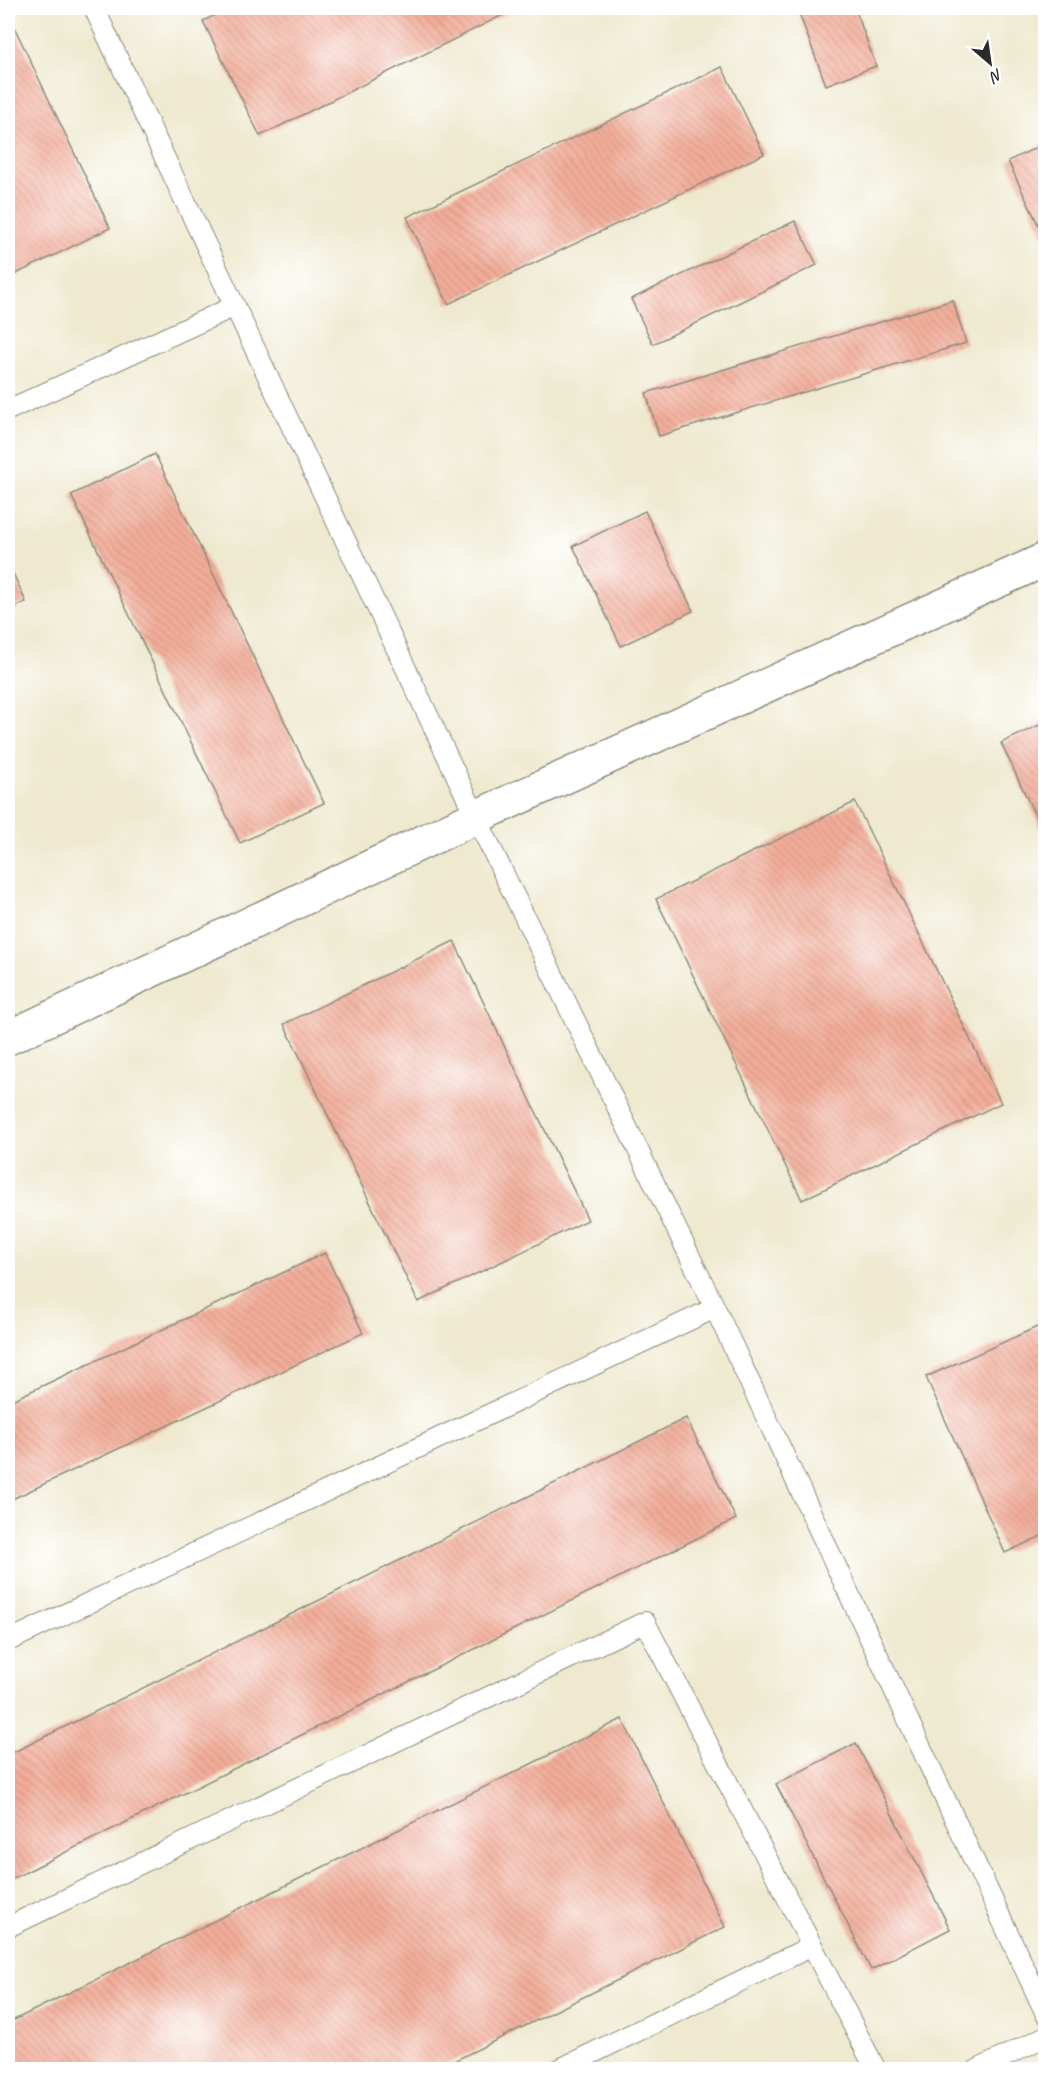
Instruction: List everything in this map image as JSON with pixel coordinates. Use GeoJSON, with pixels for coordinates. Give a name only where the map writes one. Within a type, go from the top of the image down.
{"type":"FeatureCollection","features":[{"type":"Feature","properties":{"kind":"street"},"geometry":{"type":"LineString","coordinates":[[8,1038],[476,817],[1046,559]]}},
{"type":"Feature","properties":{"kind":"lane"},"geometry":{"type":"LineString","coordinates":[[94,8],[476,817],[715,1308],[1046,2013]]}},
{"type":"Feature","properties":{"kind":"lane"},"geometry":{"type":"LineString","coordinates":[[8,410],[235,306]]}},
{"type":"Feature","properties":{"kind":"lane"},"geometry":{"type":"LineString","coordinates":[[8,1641],[715,1308]]}},
{"type":"Feature","properties":{"kind":"lane"},"geometry":{"type":"LineString","coordinates":[[8,1928],[645,1622],[876,2070]]}},
{"type":"Feature","properties":{"kind":"lane"},"geometry":{"type":"LineString","coordinates":[[558,2070],[812,1946]]}},
{"type":"Feature","properties":{"kind":"lane"},"geometry":{"type":"LineString","coordinates":[[977,2070],[1046,2036]]}},
{"type":"Feature","properties":{"kind":"building"},"geometry":{"type":"Polygon","coordinates":[[[230,8],[517,8],[260,136],[203,21],[230,8]]]}},
{"type":"Feature","properties":{"kind":"building"},"geometry":{"type":"Polygon","coordinates":[[[797,8],[855,8],[876,66],[826,85],[797,8]]]}},
{"type":"Feature","properties":{"kind":"building"},"geometry":{"type":"Polygon","coordinates":[[[8,14],[110,228],[8,278],[8,14]]]}},
{"type":"Feature","properties":{"kind":"building"},"geometry":{"type":"Polygon","coordinates":[[[722,67],[764,154],[448,304],[407,217],[722,67]]]}},
{"type":"Feature","properties":{"kind":"building"},"geometry":{"type":"Polygon","coordinates":[[[1046,143],[1046,236],[1044,237],[1008,161],[1046,143]]]}},
{"type":"Feature","properties":{"kind":"building"},"geometry":{"type":"Polygon","coordinates":[[[795,221],[817,265],[653,344],[631,299],[795,221]]]}},
{"type":"Feature","properties":{"kind":"building"},"geometry":{"type":"Polygon","coordinates":[[[953,300],[966,343],[659,436],[646,393],[953,300]]]}},
{"type":"Feature","properties":{"kind":"building"},"geometry":{"type":"Polygon","coordinates":[[[155,454],[324,803],[240,843],[71,495],[155,454]]]}},
{"type":"Feature","properties":{"kind":"building"},"geometry":{"type":"Polygon","coordinates":[[[645,511],[693,611],[621,646],[573,546],[645,511]]]}},
{"type":"Feature","properties":{"kind":"building"},"geometry":{"type":"Polygon","coordinates":[[[8,562],[26,602],[8,611],[8,562]]]}},
{"type":"Feature","properties":{"kind":"building"},"geometry":{"type":"Polygon","coordinates":[[[1046,722],[1046,838],[1001,743],[1046,722]]]}},
{"type":"Feature","properties":{"kind":"building"},"geometry":{"type":"Polygon","coordinates":[[[855,802],[1001,1103],[802,1200],[656,899],[855,802]]]}},
{"type":"Feature","properties":{"kind":"building"},"geometry":{"type":"Polygon","coordinates":[[[454,941],[588,1220],[418,1302],[284,1024],[454,941]]]}},
{"type":"Feature","properties":{"kind":"building"},"geometry":{"type":"Polygon","coordinates":[[[325,1253],[363,1333],[8,1501],[8,1402],[325,1253]]]}},
{"type":"Feature","properties":{"kind":"building"},"geometry":{"type":"Polygon","coordinates":[[[1046,1323],[1046,1534],[1005,1553],[926,1377],[1046,1323]]]}},
{"type":"Feature","properties":{"kind":"building"},"geometry":{"type":"Polygon","coordinates":[[[686,1418],[736,1519],[8,1881],[8,1755],[686,1418]]]}},
{"type":"Feature","properties":{"kind":"building"},"geometry":{"type":"Polygon","coordinates":[[[622,1719],[725,1927],[436,2070],[8,2070],[8,2023],[622,1719]]]}},
{"type":"Feature","properties":{"kind":"building"},"geometry":{"type":"Polygon","coordinates":[[[856,1743],[950,1929],[871,1970],[776,1784],[856,1743]]]}}]}
